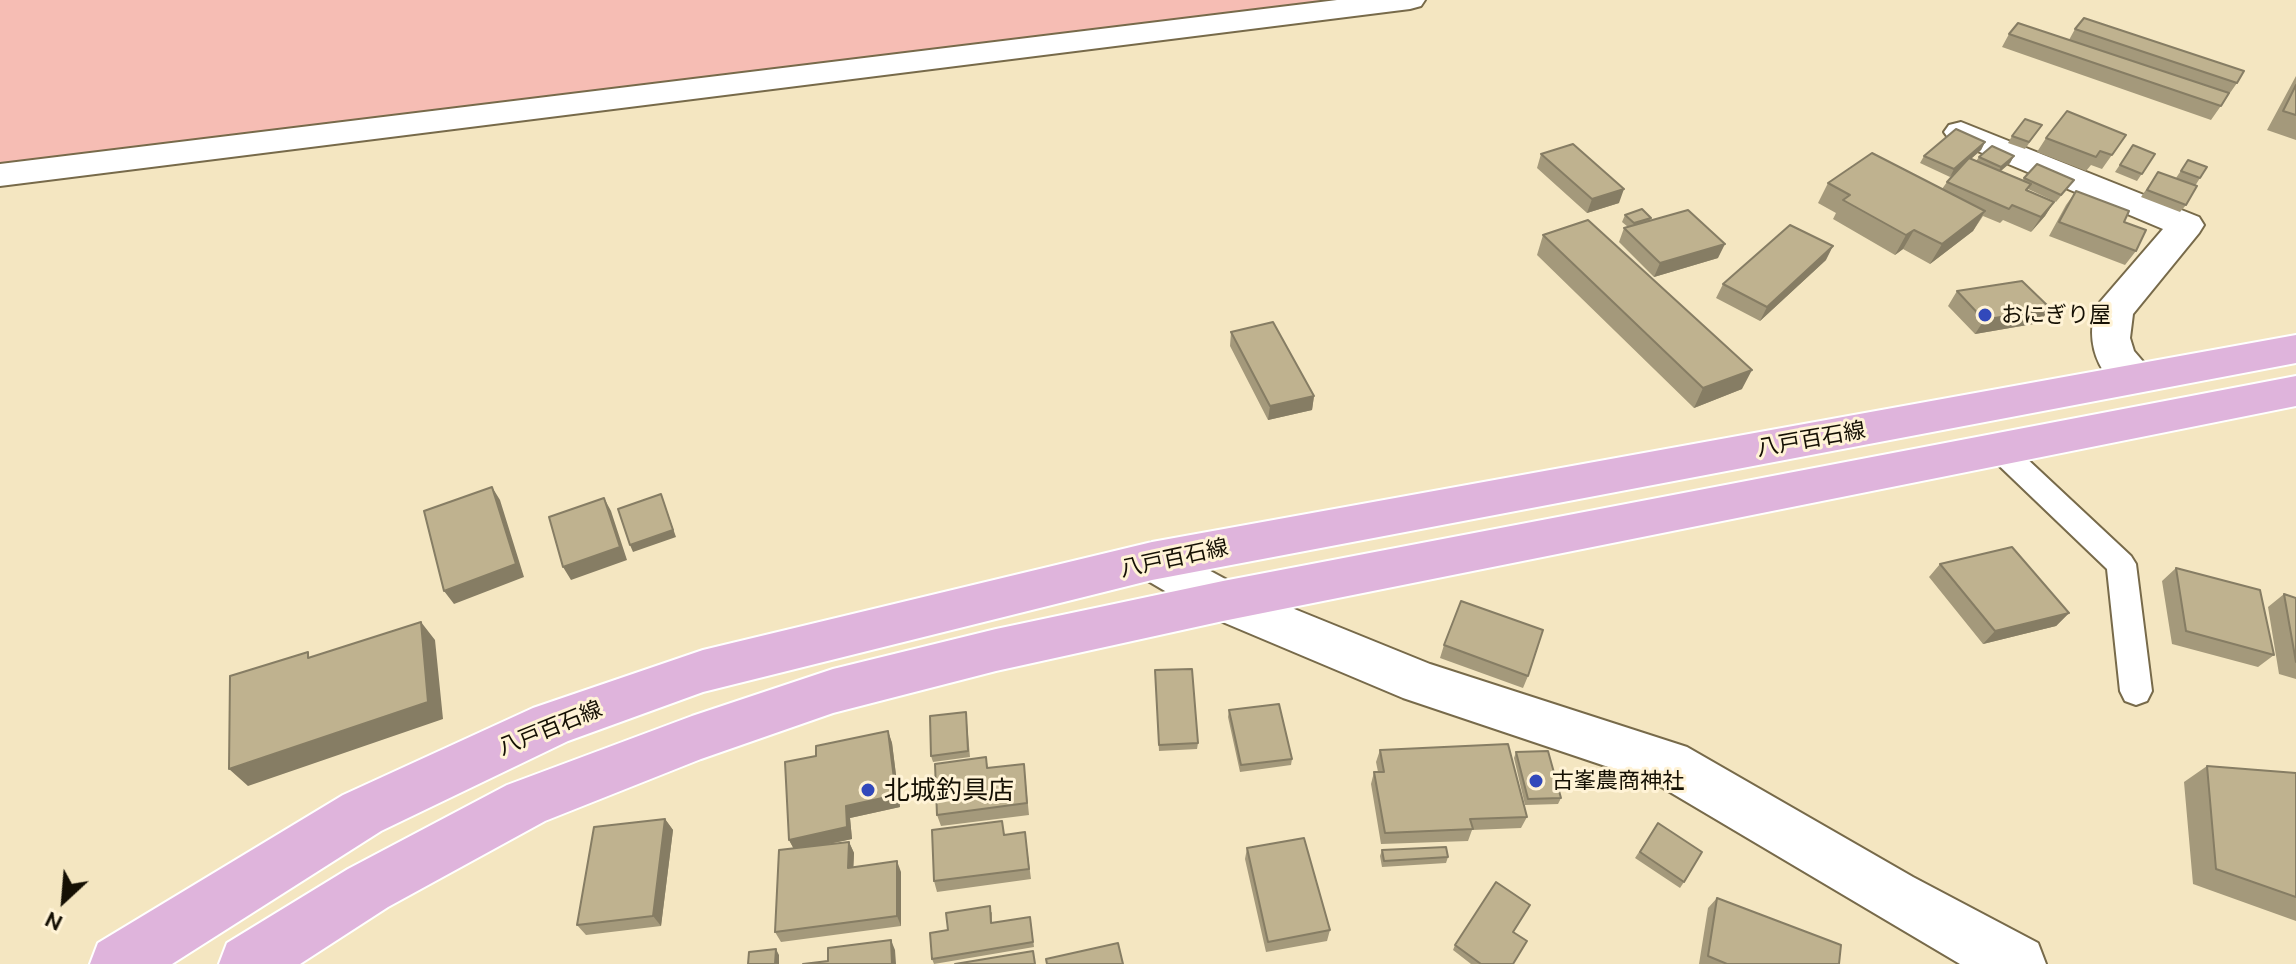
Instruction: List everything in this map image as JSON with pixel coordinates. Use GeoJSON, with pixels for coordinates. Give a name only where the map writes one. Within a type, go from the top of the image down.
{"type":"FeatureCollection","features":[{"type":"Feature","properties":{"kind":"main road","name":"八戸百石線"},"geometry":{"type":"LineString","coordinates":[[119,964],[362,813],[551,724],[703,671],[1152,561],[2296,349]]}},
{"type":"Feature","properties":{"kind":"main road","name":"八戸百石線"},"geometry":{"type":"LineString","coordinates":[[248,964],[368,888],[526,803],[692,739],[833,691],[996,650],[1223,601],[2296,391]]}},
{"type":"Feature","properties":{"kind":"street"},"geometry":{"type":"LineString","coordinates":[[0,175],[1410,0]]}},
{"type":"Feature","properties":{"kind":"street"},"geometry":{"type":"LineString","coordinates":[[1961,132],[2186,225],[2114,311],[2110,338],[2115,357],[2137,379]]}},
{"type":"Feature","properties":{"kind":"street"},"geometry":{"type":"LineString","coordinates":[[1152,561],[1223,601],[1421,683],[1669,764],[1893,896],[2017,964]]}},
{"type":"Feature","properties":{"kind":"lane"},"geometry":{"type":"LineString","coordinates":[[1999,449],[2121,564],[2136,691]]}},
{"type":"Feature","properties":{"kind":"shaded area"},"geometry":{"type":"Polygon","coordinates":[[[0,0],[1325,0],[0,164],[0,0]]]}},
{"type":"Feature","properties":{"kind":"building"},"geometry":{"type":"Polygon","coordinates":[[[2084,18],[2244,71],[2237,83],[2075,29],[2084,18]]]}},
{"type":"Feature","properties":{"kind":"building"},"geometry":{"type":"Polygon","coordinates":[[[2018,23],[2229,93],[2221,106],[2009,34],[2018,23]]]}},
{"type":"Feature","properties":{"kind":"building"},"geometry":{"type":"Polygon","coordinates":[[[2296,85],[2296,115],[2283,111],[2296,85]]]}},
{"type":"Feature","properties":{"kind":"building"},"geometry":{"type":"Polygon","coordinates":[[[2067,111],[2126,135],[2112,155],[2100,151],[2096,157],[2046,138],[2067,111]]]}},
{"type":"Feature","properties":{"kind":"building"},"geometry":{"type":"Polygon","coordinates":[[[2025,119],[2042,125],[2029,142],[2012,136],[2025,119]]]}},
{"type":"Feature","properties":{"kind":"building"},"geometry":{"type":"Polygon","coordinates":[[[1956,129],[1985,142],[1954,169],[1924,156],[1956,129]]]}},
{"type":"Feature","properties":{"kind":"building"},"geometry":{"type":"Polygon","coordinates":[[[1573,144],[1624,189],[1592,199],[1541,154],[1573,144]]]}},
{"type":"Feature","properties":{"kind":"building"},"geometry":{"type":"Polygon","coordinates":[[[2133,145],[2155,154],[2142,174],[2120,165],[2133,145]]]}},
{"type":"Feature","properties":{"kind":"building"},"geometry":{"type":"Polygon","coordinates":[[[1992,146],[2014,156],[2001,167],[1979,157],[1992,146]]]}},
{"type":"Feature","properties":{"kind":"building"},"geometry":{"type":"Polygon","coordinates":[[[1872,153],[1985,211],[1942,244],[1914,230],[1906,235],[1843,200],[1850,195],[1828,183],[1872,153]]]}},
{"type":"Feature","properties":{"kind":"building"},"geometry":{"type":"Polygon","coordinates":[[[1969,158],[2031,184],[2026,190],[2054,202],[2041,217],[2012,205],[2009,209],[1947,182],[1969,158]]]}},
{"type":"Feature","properties":{"kind":"building"},"geometry":{"type":"Polygon","coordinates":[[[2188,160],[2207,167],[2200,178],[2181,171],[2188,160]]]}},
{"type":"Feature","properties":{"kind":"building"},"geometry":{"type":"Polygon","coordinates":[[[2037,164],[2074,180],[2061,195],[2024,178],[2037,164]]]}},
{"type":"Feature","properties":{"kind":"building"},"geometry":{"type":"Polygon","coordinates":[[[2158,172],[2197,186],[2186,205],[2147,190],[2158,172]]]}},
{"type":"Feature","properties":{"kind":"building"},"geometry":{"type":"Polygon","coordinates":[[[2076,191],[2129,211],[2124,222],[2146,230],[2136,251],[2059,222],[2076,191]]]}},
{"type":"Feature","properties":{"kind":"building"},"geometry":{"type":"Polygon","coordinates":[[[1642,209],[1651,218],[1634,223],[1625,215],[1642,209]]]}},
{"type":"Feature","properties":{"kind":"building"},"geometry":{"type":"Polygon","coordinates":[[[1688,210],[1725,244],[1660,263],[1624,228],[1688,210]]]}},
{"type":"Feature","properties":{"kind":"building"},"geometry":{"type":"Polygon","coordinates":[[[1588,220],[1752,370],[1703,388],[1543,235],[1588,220]]]}},
{"type":"Feature","properties":{"kind":"building"},"geometry":{"type":"Polygon","coordinates":[[[1790,225],[1833,246],[1767,307],[1723,284],[1790,225]]]}},
{"type":"Feature","properties":{"kind":"building"},"geometry":{"type":"Polygon","coordinates":[[[2022,281],[2050,308],[1984,320],[1957,291],[2022,281]]]}},
{"type":"Feature","properties":{"kind":"building"},"geometry":{"type":"Polygon","coordinates":[[[1273,322],[1314,396],[1270,406],[1231,332],[1273,322]]]}},
{"type":"Feature","properties":{"kind":"building"},"geometry":{"type":"Polygon","coordinates":[[[492,487],[516,564],[444,591],[424,511],[492,487]]]}},
{"type":"Feature","properties":{"kind":"building"},"geometry":{"type":"Polygon","coordinates":[[[661,494],[673,530],[630,545],[618,509],[661,494]]]}},
{"type":"Feature","properties":{"kind":"building"},"geometry":{"type":"Polygon","coordinates":[[[604,498],[620,547],[563,567],[549,517],[604,498]]]}},
{"type":"Feature","properties":{"kind":"building"},"geometry":{"type":"Polygon","coordinates":[[[2012,547],[2069,613],[1995,631],[1940,564],[2012,547]]]}},
{"type":"Feature","properties":{"kind":"building"},"geometry":{"type":"Polygon","coordinates":[[[2176,568],[2260,590],[2274,655],[2186,631],[2176,568]]]}},
{"type":"Feature","properties":{"kind":"building"},"geometry":{"type":"Polygon","coordinates":[[[2284,594],[2296,598],[2296,662],[2284,594]]]}},
{"type":"Feature","properties":{"kind":"building"},"geometry":{"type":"Polygon","coordinates":[[[1461,601],[1543,630],[1528,676],[1444,645],[1461,601]]]}},
{"type":"Feature","properties":{"kind":"building"},"geometry":{"type":"Polygon","coordinates":[[[421,622],[428,702],[229,769],[230,676],[308,652],[308,658],[421,622]]]}},
{"type":"Feature","properties":{"kind":"building"},"geometry":{"type":"Polygon","coordinates":[[[1192,669],[1198,743],[1159,745],[1155,670],[1192,669]]]}},
{"type":"Feature","properties":{"kind":"building"},"geometry":{"type":"Polygon","coordinates":[[[1279,704],[1292,759],[1241,765],[1229,710],[1279,704]]]}},
{"type":"Feature","properties":{"kind":"building"},"geometry":{"type":"Polygon","coordinates":[[[966,712],[968,751],[931,756],[930,716],[966,712]]]}},
{"type":"Feature","properties":{"kind":"building"},"geometry":{"type":"Polygon","coordinates":[[[888,731],[896,795],[846,806],[847,827],[789,840],[785,762],[816,756],[816,746],[888,731]]]}},
{"type":"Feature","properties":{"kind":"building"},"geometry":{"type":"Polygon","coordinates":[[[1508,744],[1527,817],[1470,819],[1473,829],[1385,833],[1374,772],[1384,772],[1380,750],[1508,744]]]}},
{"type":"Feature","properties":{"kind":"building","name":"古峯農商神社"},"geometry":{"type":"Polygon","coordinates":[[[1548,751],[1561,798],[1528,799],[1516,752],[1548,751]]]}},
{"type":"Feature","properties":{"kind":"building"},"geometry":{"type":"Polygon","coordinates":[[[986,757],[987,768],[1024,764],[1027,803],[937,815],[935,764],[986,757]]]}},
{"type":"Feature","properties":{"kind":"building"},"geometry":{"type":"Polygon","coordinates":[[[2207,766],[2296,773],[2296,897],[2216,869],[2207,766]]]}},
{"type":"Feature","properties":{"kind":"building"},"geometry":{"type":"Polygon","coordinates":[[[665,819],[653,916],[577,925],[594,827],[665,819]]]}},
{"type":"Feature","properties":{"kind":"building"},"geometry":{"type":"Polygon","coordinates":[[[1002,821],[1004,835],[1025,832],[1029,869],[934,881],[932,830],[1002,821]]]}},
{"type":"Feature","properties":{"kind":"building"},"geometry":{"type":"Polygon","coordinates":[[[1658,823],[1702,852],[1684,882],[1640,852],[1658,823]]]}},
{"type":"Feature","properties":{"kind":"building"},"geometry":{"type":"Polygon","coordinates":[[[1304,838],[1330,930],[1268,942],[1247,848],[1304,838]]]}},
{"type":"Feature","properties":{"kind":"building"},"geometry":{"type":"Polygon","coordinates":[[[849,842],[848,868],[897,861],[897,916],[775,932],[779,850],[849,842]]]}},
{"type":"Feature","properties":{"kind":"building"},"geometry":{"type":"Polygon","coordinates":[[[1446,847],[1448,857],[1384,861],[1382,850],[1446,847]]]}},
{"type":"Feature","properties":{"kind":"building"},"geometry":{"type":"Polygon","coordinates":[[[1496,882],[1530,905],[1513,932],[1527,941],[1513,964],[1481,964],[1455,945],[1496,882]]]}},
{"type":"Feature","properties":{"kind":"building"},"geometry":{"type":"Polygon","coordinates":[[[1717,898],[1841,945],[1839,964],[1727,964],[1708,956],[1717,898]]]}},
{"type":"Feature","properties":{"kind":"building"},"geometry":{"type":"Polygon","coordinates":[[[990,906],[991,923],[1030,917],[1033,942],[932,959],[930,933],[948,930],[946,913],[990,906]]]}},
{"type":"Feature","properties":{"kind":"building"},"geometry":{"type":"Polygon","coordinates":[[[891,940],[892,964],[803,964],[828,961],[828,948],[891,940]]]}},
{"type":"Feature","properties":{"kind":"building"},"geometry":{"type":"Polygon","coordinates":[[[1118,943],[1123,964],[1047,964],[1046,959],[1118,943]]]}},
{"type":"Feature","properties":{"kind":"building"},"geometry":{"type":"Polygon","coordinates":[[[776,949],[775,964],[748,964],[749,952],[776,949]]]}},
{"type":"Feature","properties":{"kind":"building"},"geometry":{"type":"Polygon","coordinates":[[[1033,951],[1035,964],[955,964],[1033,951]]]}},
{"type":"Feature","properties":{"kind":"place","name":"おにぎり屋"},"geometry":{"type":"Point","coordinates":[1985,315]}},
{"type":"Feature","properties":{"kind":"place","name":"古峯農商神社"},"geometry":{"type":"Point","coordinates":[1536,781]}},
{"type":"Feature","properties":{"kind":"place","name":"北城釣具店"},"geometry":{"type":"Point","coordinates":[868,790]}}]}
